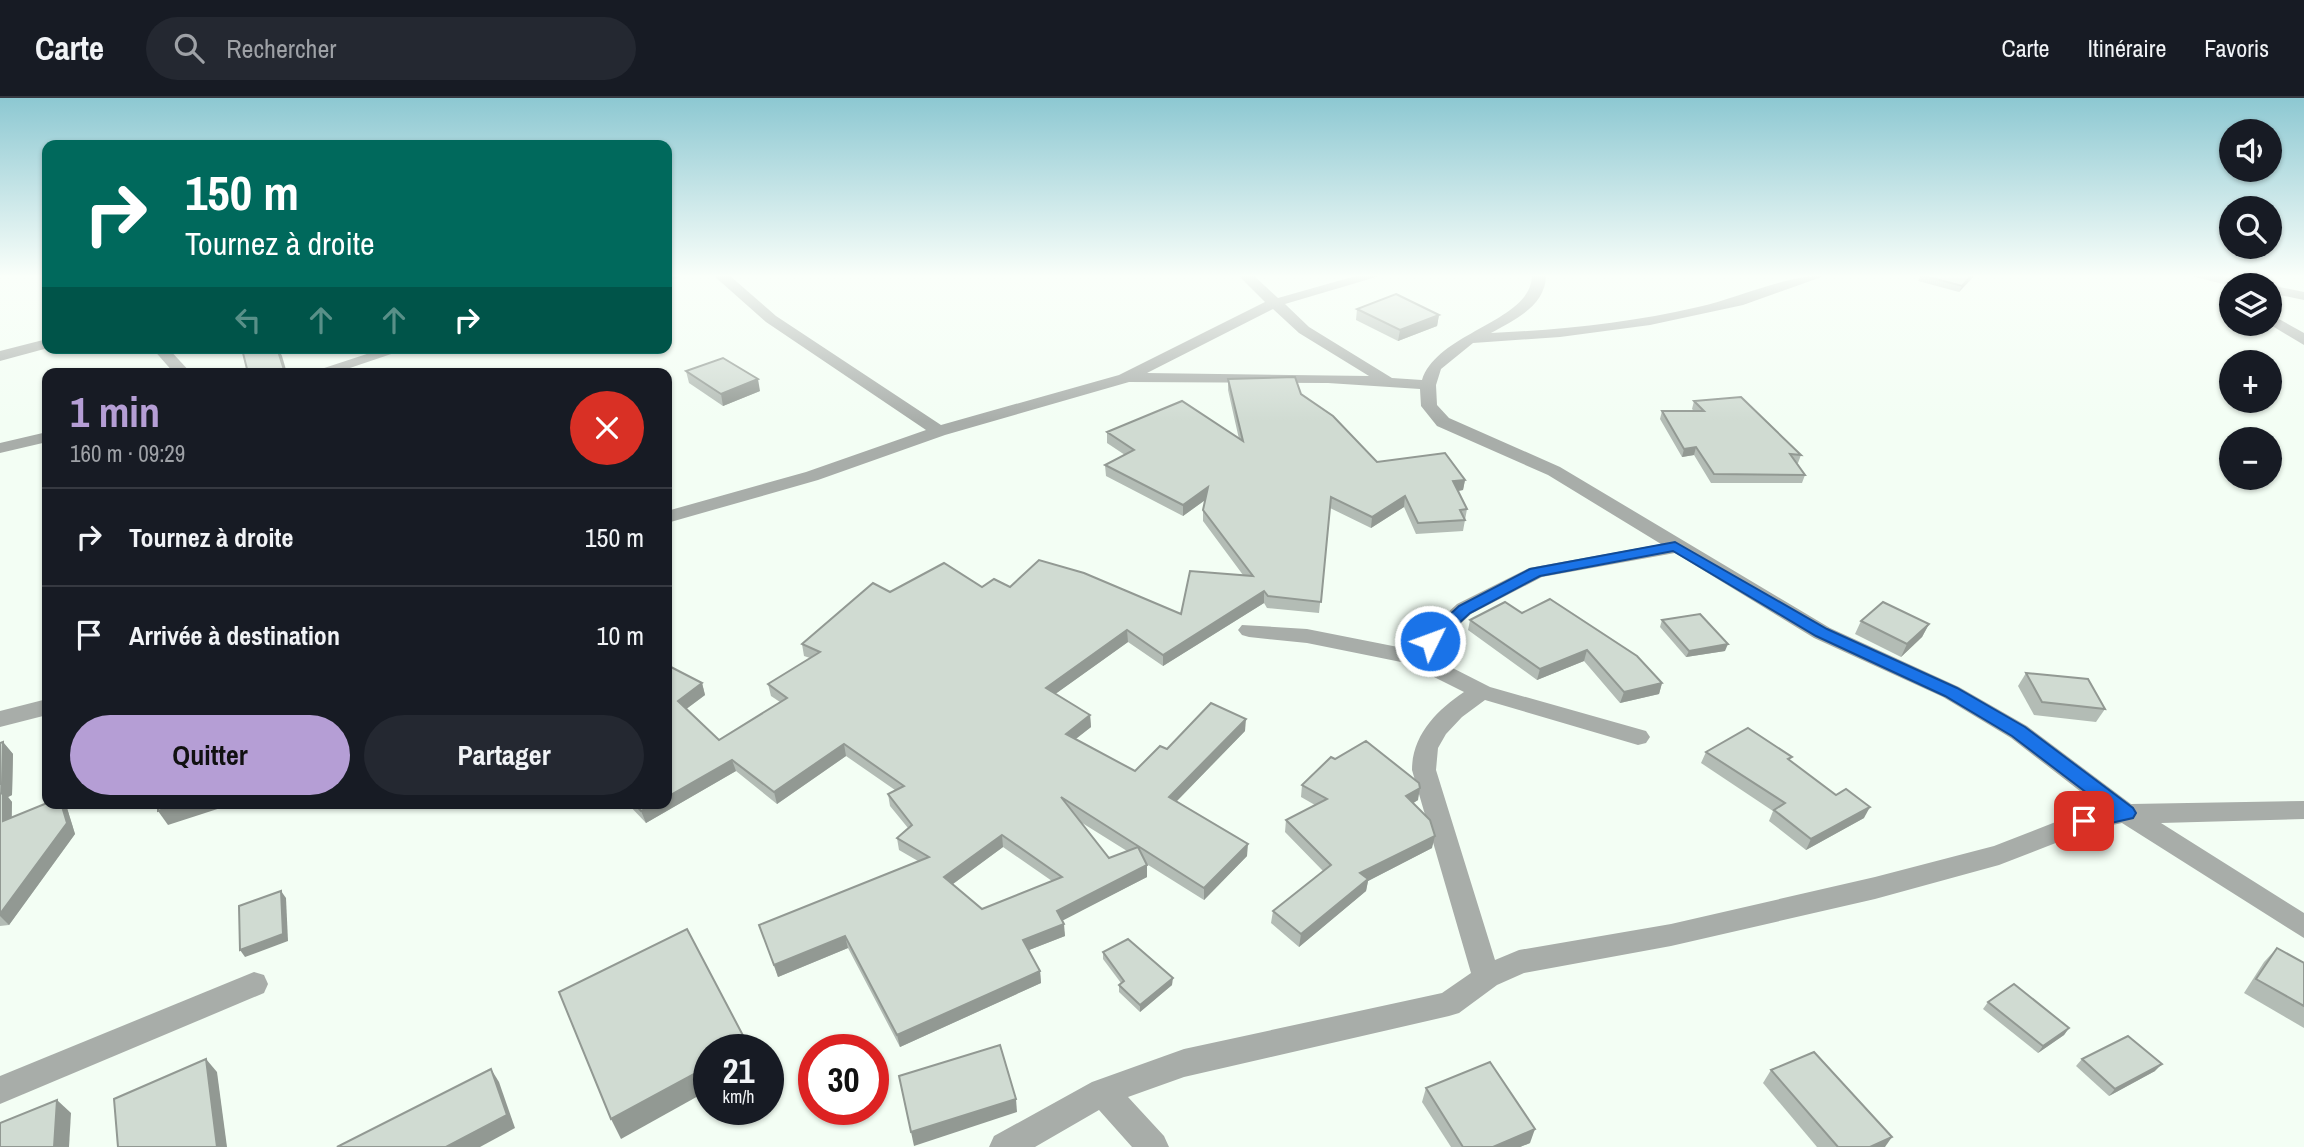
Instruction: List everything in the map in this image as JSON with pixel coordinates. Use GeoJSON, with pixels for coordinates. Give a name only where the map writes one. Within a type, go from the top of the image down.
{"type":"FeatureCollection","features":[{"type":"Feature","properties":{"kind":"street"},"geometry":{"type":"LineString","coordinates":[[778,324],[841,368],[939,430]]}},
{"type":"Feature","properties":{"kind":"street"},"geometry":{"type":"LineString","coordinates":[[672,516],[812,476],[939,430],[1125,378],[1232,324]]}},
{"type":"Feature","properties":{"kind":"street"},"geometry":{"type":"LineString","coordinates":[[1297,324],[1387,380]]}},
{"type":"Feature","properties":{"kind":"street"},"geometry":{"type":"LineString","coordinates":[[1496,324],[1468,339],[1434,367],[1428,385],[1430,406],[1443,422],[1554,471],[1608,501],[1675,547],[1822,633],[1951,692],[2019,732],[2126,813],[2304,927]]}},
{"type":"Feature","properties":{"kind":"street"},"geometry":{"type":"LineString","coordinates":[[1468,339],[1611,324]]}},
{"type":"Feature","properties":{"kind":"street"},"geometry":{"type":"LineString","coordinates":[[2282,326],[2304,340]]}},
{"type":"Feature","properties":{"kind":"street"},"geometry":{"type":"LineString","coordinates":[[0,356],[42,345]]}},
{"type":"Feature","properties":{"kind":"street"},"geometry":{"type":"LineString","coordinates":[[165,354],[178,368]]}},
{"type":"Feature","properties":{"kind":"street"},"geometry":{"type":"LineString","coordinates":[[334,368],[382,354]]}},
{"type":"Feature","properties":{"kind":"street"},"geometry":{"type":"LineString","coordinates":[[1125,378],[1387,380],[1428,385]]}},
{"type":"Feature","properties":{"kind":"street"},"geometry":{"type":"LineString","coordinates":[[0,448],[42,438]]}},
{"type":"Feature","properties":{"kind":"street"},"geometry":{"type":"LineString","coordinates":[[1412,657],[1464,609],[1536,572],[1675,547]]}},
{"type":"Feature","properties":{"kind":"street"},"geometry":{"type":"LineString","coordinates":[[1249,630],[1307,636],[1412,657],[1482,692],[1638,737]]}},
{"type":"Feature","properties":{"kind":"street"},"geometry":{"type":"LineString","coordinates":[[1482,692],[1456,707],[1436,732],[1424,757],[1426,789],[1446,835],[1470,934],[1487,977]]}},
{"type":"Feature","properties":{"kind":"street"},"geometry":{"type":"LineString","coordinates":[[0,719],[42,708]]}},
{"type":"Feature","properties":{"kind":"street"},"geometry":{"type":"LineString","coordinates":[[1005,1147],[1103,1092],[1184,1063],[1449,1004],[1487,977],[1519,962],[1608,944],[1671,935],[1875,888],[1999,855],[2084,821],[2126,813],[2218,814],[2304,810]]}},
{"type":"Feature","properties":{"kind":"street"},"geometry":{"type":"LineString","coordinates":[[0,1090],[254,984]]}},
{"type":"Feature","properties":{"kind":"street"},"geometry":{"type":"LineString","coordinates":[[1103,1092],[1153,1147]]}},
{"type":"Feature","properties":{"kind":"building"},"geometry":{"type":"Polygon","coordinates":[[[1388,324],[1416,324],[1400,330],[1388,324]]]}},
{"type":"Feature","properties":{"kind":"building"},"geometry":{"type":"Polygon","coordinates":[[[243,354],[279,354],[283,368],[247,368],[243,354]]]}},
{"type":"Feature","properties":{"kind":"building"},"geometry":{"type":"Polygon","coordinates":[[[723,358],[758,379],[721,394],[686,371],[723,358]]]}},
{"type":"Feature","properties":{"kind":"building"},"geometry":{"type":"Polygon","coordinates":[[[1295,377],[1301,394],[1333,416],[1377,462],[1445,453],[1465,480],[1453,481],[1467,509],[1460,510],[1465,520],[1418,523],[1405,496],[1372,517],[1331,497],[1321,602],[1268,596],[1264,591],[1163,655],[1127,630],[1046,688],[1090,715],[1066,734],[1135,771],[1160,746],[1167,749],[1211,703],[1246,719],[1169,797],[1248,844],[1204,888],[1061,797],[1109,858],[1138,847],[1147,865],[1057,911],[1064,924],[1023,940],[1040,971],[897,1035],[845,936],[774,965],[759,925],[929,857],[897,838],[912,825],[888,794],[904,786],[844,744],[774,792],[732,760],[672,794],[672,668],[702,683],[678,701],[719,740],[787,698],[768,684],[820,652],[802,644],[873,583],[890,592],[944,563],[982,587],[994,579],[1010,587],[1039,560],[1084,573],[1181,614],[1190,571],[1253,576],[1203,510],[1208,487],[1183,505],[1105,465],[1134,450],[1107,432],[1182,401],[1243,441],[1228,379],[1295,377]],[[1002,835],[944,877],[982,909],[1062,877],[1002,835]]]}},
{"type":"Feature","properties":{"kind":"building"},"geometry":{"type":"Polygon","coordinates":[[[1741,397],[1801,455],[1790,454],[1805,475],[1714,474],[1696,447],[1684,449],[1662,411],[1704,411],[1694,401],[1741,397]]]}},
{"type":"Feature","properties":{"kind":"building"},"geometry":{"type":"Polygon","coordinates":[[[1550,599],[1637,656],[1662,683],[1624,692],[1587,650],[1540,669],[1470,620],[1505,602],[1522,613],[1550,599]]]}},
{"type":"Feature","properties":{"kind":"building"},"geometry":{"type":"Polygon","coordinates":[[[1883,602],[1929,624],[1907,644],[1861,621],[1883,602]]]}},
{"type":"Feature","properties":{"kind":"building"},"geometry":{"type":"Polygon","coordinates":[[[1700,614],[1728,644],[1689,651],[1662,620],[1700,614]]]}},
{"type":"Feature","properties":{"kind":"building"},"geometry":{"type":"Polygon","coordinates":[[[2026,673],[2088,679],[2105,709],[2042,702],[2026,673]]]}},
{"type":"Feature","properties":{"kind":"building"},"geometry":{"type":"Polygon","coordinates":[[[1748,728],[1792,757],[1788,759],[1836,795],[1846,789],[1870,807],[1811,839],[1774,810],[1785,803],[1706,752],[1748,728]]]}},
{"type":"Feature","properties":{"kind":"building"},"geometry":{"type":"Polygon","coordinates":[[[1366,741],[1419,783],[1420,788],[1406,796],[1430,820],[1435,836],[1360,873],[1368,879],[1301,934],[1273,911],[1331,865],[1286,820],[1327,799],[1302,785],[1331,757],[1335,759],[1366,741]]]}},
{"type":"Feature","properties":{"kind":"building"},"geometry":{"type":"Polygon","coordinates":[[[3,742],[2,784],[0,784],[0,743],[3,742]]]}},
{"type":"Feature","properties":{"kind":"building"},"geometry":{"type":"Polygon","coordinates":[[[3,791],[3,821],[42,805],[42,809],[63,809],[67,823],[0,914],[0,795],[3,791]]]}},
{"type":"Feature","properties":{"kind":"building"},"geometry":{"type":"Polygon","coordinates":[[[281,891],[283,934],[240,950],[239,906],[281,891]]]}},
{"type":"Feature","properties":{"kind":"building"},"geometry":{"type":"Polygon","coordinates":[[[687,929],[742,1034],[693,1034],[693,1075],[611,1119],[559,992],[687,929]]]}},
{"type":"Feature","properties":{"kind":"building"},"geometry":{"type":"Polygon","coordinates":[[[1128,939],[1173,978],[1140,1005],[1119,985],[1124,981],[1103,952],[1128,939]]]}},
{"type":"Feature","properties":{"kind":"building"},"geometry":{"type":"Polygon","coordinates":[[[2277,948],[2304,963],[2304,1006],[2256,979],[2277,948]]]}},
{"type":"Feature","properties":{"kind":"building"},"geometry":{"type":"Polygon","coordinates":[[[2014,984],[2069,1028],[2043,1046],[1988,1002],[2014,984]]]}},
{"type":"Feature","properties":{"kind":"building"},"geometry":{"type":"Polygon","coordinates":[[[2128,1036],[2162,1064],[2115,1089],[2082,1059],[2128,1036]]]}},
{"type":"Feature","properties":{"kind":"building"},"geometry":{"type":"Polygon","coordinates":[[[1000,1045],[1016,1099],[911,1132],[899,1076],[1000,1045]]]}},
{"type":"Feature","properties":{"kind":"building"},"geometry":{"type":"Polygon","coordinates":[[[1814,1052],[1892,1137],[1870,1147],[1838,1147],[1771,1070],[1814,1052]]]}},
{"type":"Feature","properties":{"kind":"building"},"geometry":{"type":"Polygon","coordinates":[[[206,1059],[217,1147],[118,1147],[114,1099],[206,1059]]]}},
{"type":"Feature","properties":{"kind":"building"},"geometry":{"type":"Polygon","coordinates":[[[1490,1062],[1535,1129],[1493,1147],[1463,1147],[1426,1088],[1490,1062]]]}},
{"type":"Feature","properties":{"kind":"building"},"geometry":{"type":"Polygon","coordinates":[[[491,1069],[507,1115],[446,1147],[337,1147],[491,1069]]]}},
{"type":"Feature","properties":{"kind":"building"},"geometry":{"type":"Polygon","coordinates":[[[57,1100],[54,1147],[0,1147],[0,1123],[57,1100]]]}},
{"type":"Feature","properties":{"kind":"route"},"geometry":{"type":"LineString","coordinates":[[1430,641],[1464,609],[1536,572],[1675,547],[1822,633],[1951,692],[2019,732],[2126,813],[2084,821]]}}]}
